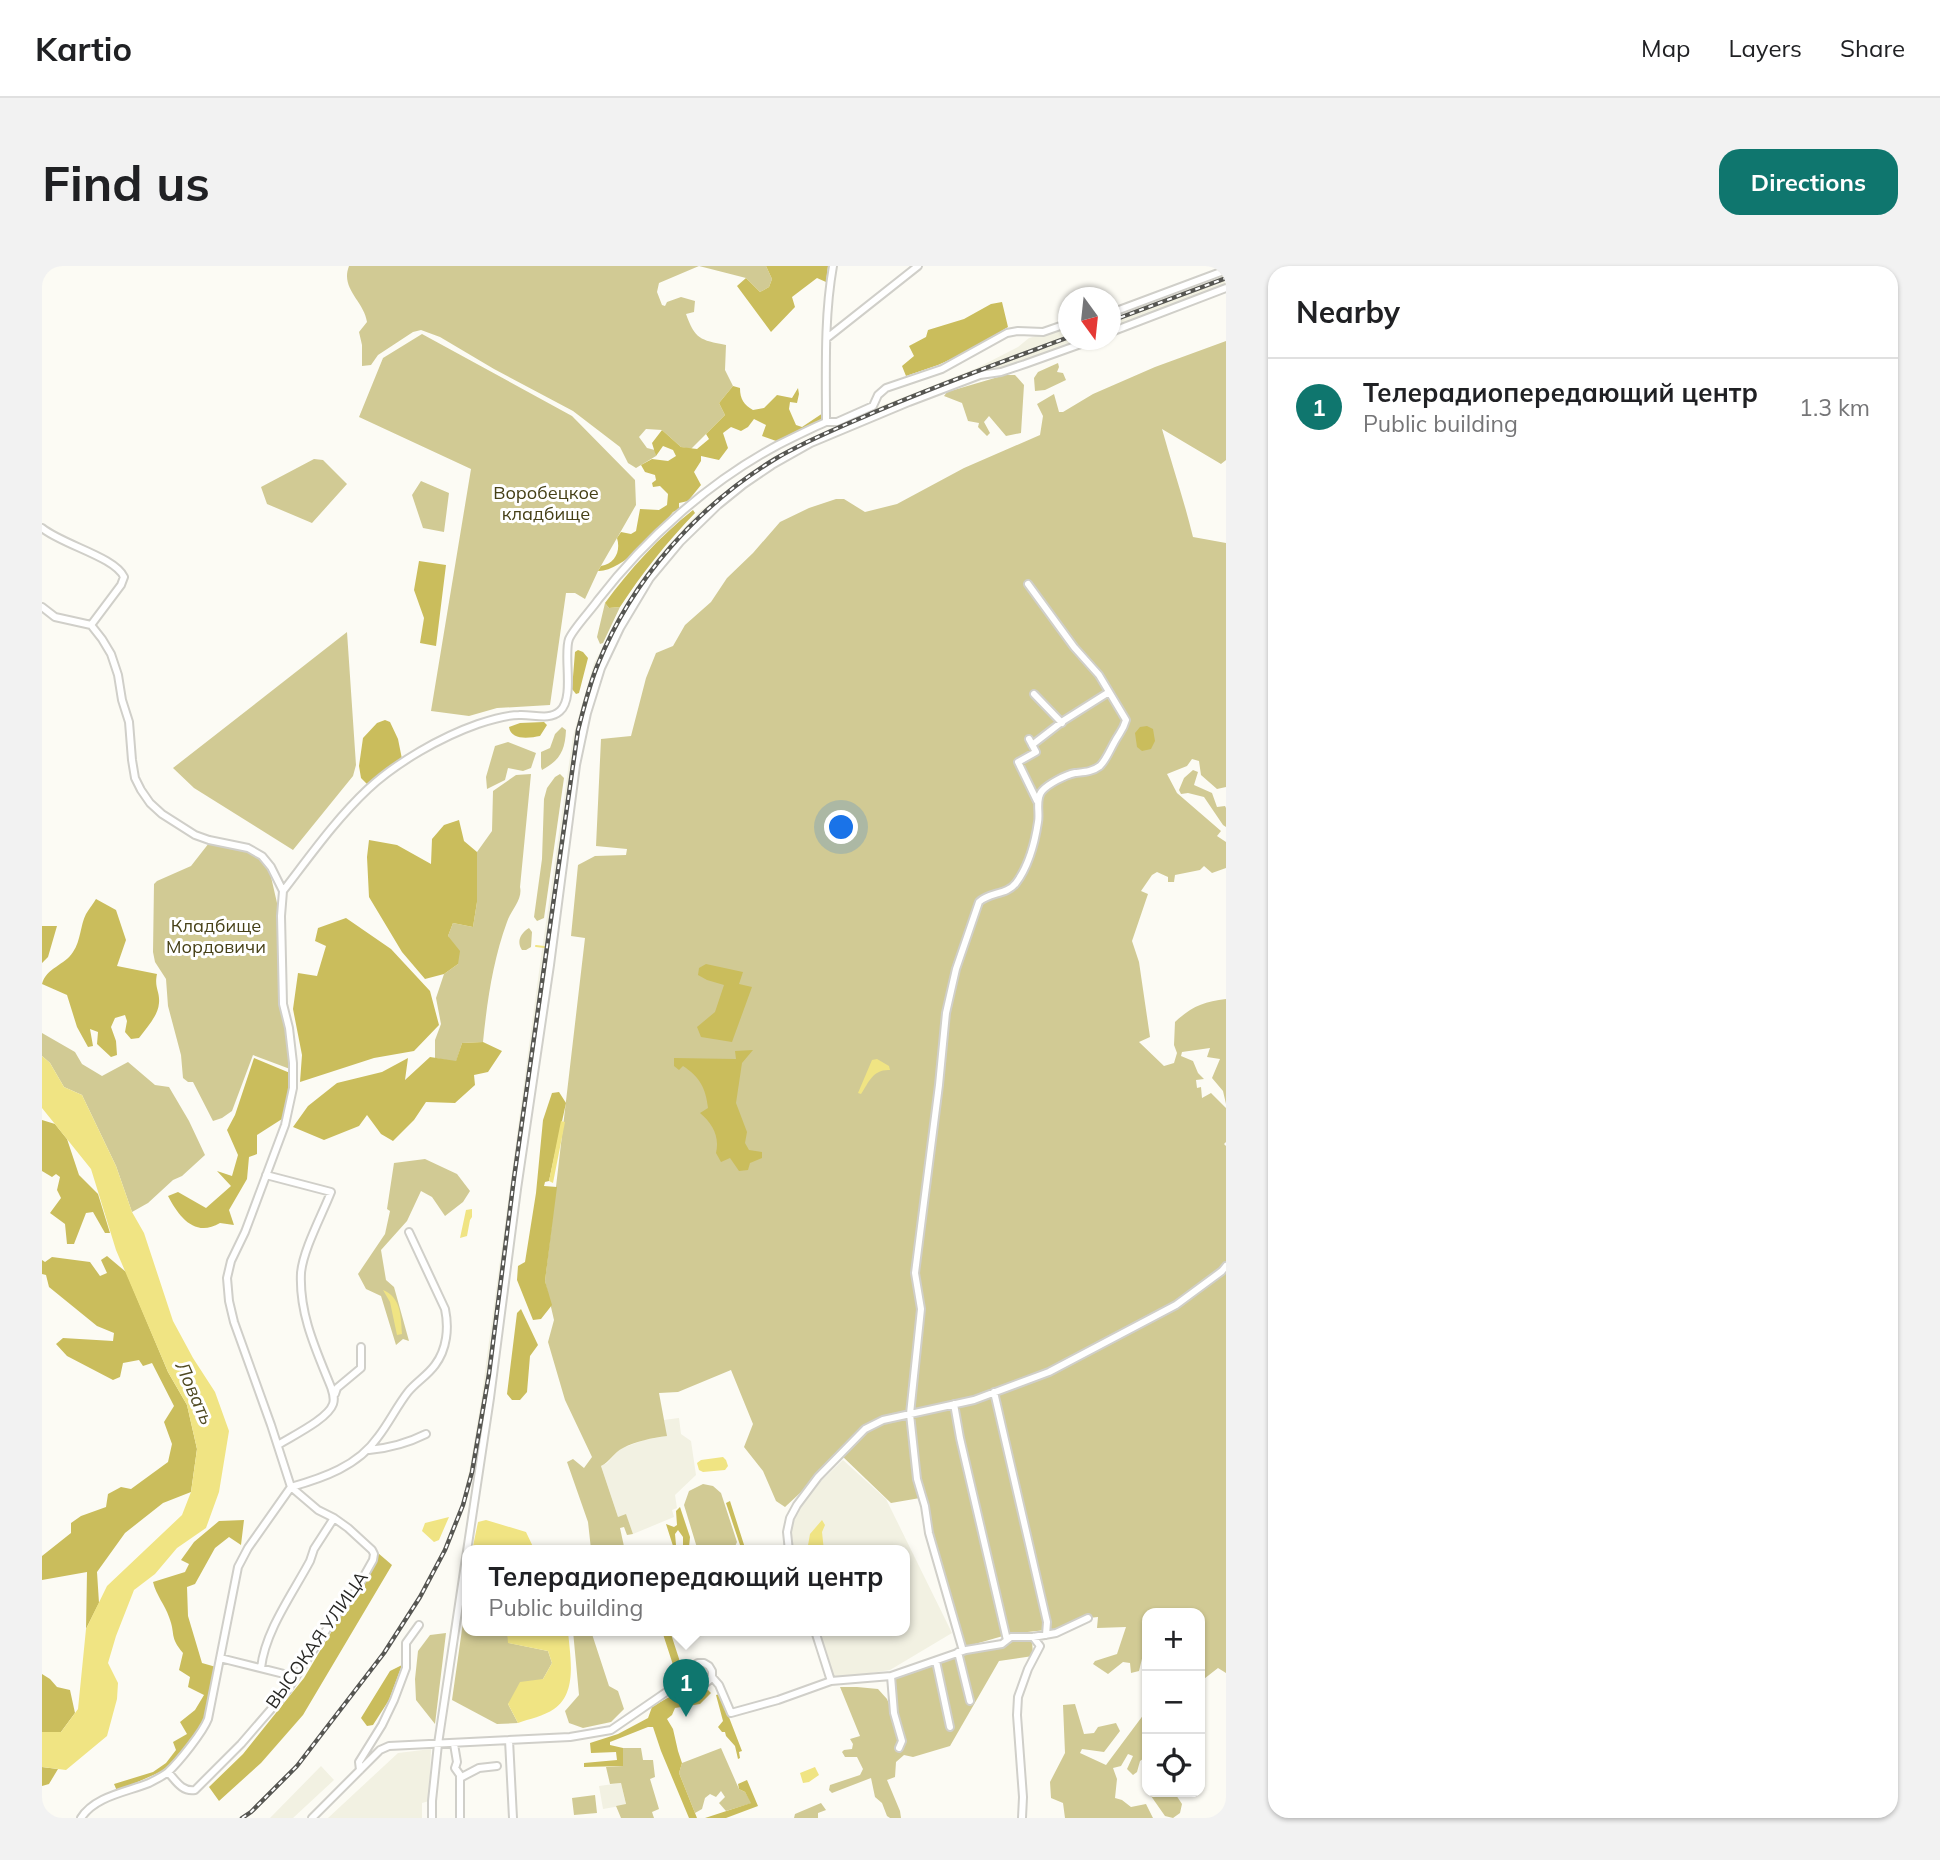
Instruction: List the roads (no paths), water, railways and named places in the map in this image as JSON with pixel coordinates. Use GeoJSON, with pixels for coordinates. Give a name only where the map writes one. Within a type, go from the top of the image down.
{"type":"FeatureCollection","features":[{"type":"Feature","properties":{"kind":"street"},"geometry":{"type":"LineString","coordinates":[[826,422],[829,285],[833,266]]}},
{"type":"Feature","properties":{"kind":"street"},"geometry":{"type":"LineString","coordinates":[[827,338],[918,266]]}},
{"type":"Feature","properties":{"kind":"street"},"geometry":{"type":"LineString","coordinates":[[1121,309],[1226,270]]}},
{"type":"Feature","properties":{"kind":"street"},"geometry":{"type":"LineString","coordinates":[[1121,328],[1226,288]]}},
{"type":"Feature","properties":{"kind":"street"},"geometry":{"type":"LineString","coordinates":[[283,891],[346,812],[390,770],[428,747],[478,724],[518,715],[551,717],[562,710],[567,699],[569,639],[637,554],[679,514],[730,475],[777,446],[826,422],[837,422],[873,406],[878,395],[886,388],[942,369],[1007,333],[1043,331],[1058,326]]}},
{"type":"Feature","properties":{"kind":"street"},"geometry":{"type":"LineString","coordinates":[[468,1545],[576,765],[587,713],[601,668],[620,628],[650,578],[680,542],[718,505],[772,465],[811,443],[909,402],[980,375],[1001,372],[1064,350]]}},
{"type":"Feature","properties":{"kind":"street"},"geometry":{"type":"LineString","coordinates":[[42,528],[53,537],[121,569],[124,577],[121,585],[91,625]]}},
{"type":"Feature","properties":{"kind":"street"},"geometry":{"type":"LineString","coordinates":[[970,1701],[917,1479],[910,1414],[921,1308],[915,1273],[946,1013],[979,902],[1007,891],[1016,884],[1023,871],[1039,820],[1038,803],[1042,791],[1063,776],[1088,772],[1101,765],[1115,740],[1123,732],[1126,720],[1099,676],[1028,584]]}},
{"type":"Feature","properties":{"kind":"street"},"geometry":{"type":"LineString","coordinates":[[42,607],[55,617],[91,625],[111,654],[129,722],[135,778],[150,803],[195,835],[248,848],[262,856],[283,891],[283,1003],[292,1052],[293,1088],[285,1125],[231,1261],[227,1278],[234,1322],[291,1487],[318,1510],[334,1518],[314,1549],[271,1632],[262,1656],[261,1668]]}},
{"type":"Feature","properties":{"kind":"street"},"geometry":{"type":"LineString","coordinates":[[1038,803],[1018,762],[1036,751],[1031,742],[1109,692]]}},
{"type":"Feature","properties":{"kind":"street"},"geometry":{"type":"LineString","coordinates":[[1034,694],[1062,723]]}},
{"type":"Feature","properties":{"kind":"street"},"geometry":{"type":"LineString","coordinates":[[266,1175],[331,1192],[305,1256],[301,1273],[304,1314],[334,1396]]}},
{"type":"Feature","properties":{"kind":"street"},"geometry":{"type":"LineString","coordinates":[[81,1818],[93,1806],[108,1798],[168,1772],[206,1725],[240,1560],[291,1487],[338,1471],[369,1450],[408,1391],[435,1365],[441,1355],[446,1340],[445,1309],[410,1232]]}},
{"type":"Feature","properties":{"kind":"street"},"geometry":{"type":"LineString","coordinates":[[788,1545],[787,1532],[790,1518],[797,1505],[818,1478],[865,1429],[883,1420],[974,1400],[1049,1372],[1175,1305],[1226,1266]]}},
{"type":"Feature","properties":{"kind":"street"},"geometry":{"type":"LineString","coordinates":[[278,1445],[320,1419],[329,1410],[337,1388],[361,1368],[361,1347]]}},
{"type":"Feature","properties":{"kind":"street"},"geometry":{"type":"LineString","coordinates":[[994,1392],[1047,1622],[1046,1635]]}},
{"type":"Feature","properties":{"kind":"street"},"geometry":{"type":"LineString","coordinates":[[954,1404],[1007,1640]]}},
{"type":"Feature","properties":{"kind":"street"},"geometry":{"type":"LineString","coordinates":[[369,1450],[407,1444],[426,1434]]}},
{"type":"Feature","properties":{"kind":"street","name":"ВЫСОКАЯ УЛИЦА"},"geometry":{"type":"LineString","coordinates":[[168,1772],[181,1788],[195,1790],[241,1744],[286,1692],[336,1615],[355,1592],[374,1555],[373,1550],[334,1518]]}},
{"type":"Feature","properties":{"kind":"street"},"geometry":{"type":"LineString","coordinates":[[432,1818],[438,1744],[462,1584]]}},
{"type":"Feature","properties":{"kind":"street"},"geometry":{"type":"LineString","coordinates":[[712,1676],[732,1713],[831,1681],[891,1676],[960,1652],[1002,1644],[1011,1637],[1056,1633],[1088,1618]]}},
{"type":"Feature","properties":{"kind":"street"},"geometry":{"type":"LineString","coordinates":[[360,1770],[359,1762],[390,1710],[403,1680],[406,1643],[419,1625]]}},
{"type":"Feature","properties":{"kind":"street"},"geometry":{"type":"LineString","coordinates":[[817,1636],[831,1681]]}},
{"type":"Feature","properties":{"kind":"street"},"geometry":{"type":"LineString","coordinates":[[1022,1818],[1018,1697],[1040,1646],[1033,1637]]}},
{"type":"Feature","properties":{"kind":"street"},"geometry":{"type":"LineString","coordinates":[[220,1658],[296,1677]]}},
{"type":"Feature","properties":{"kind":"street"},"geometry":{"type":"LineString","coordinates":[[936,1661],[950,1727]]}},
{"type":"Feature","properties":{"kind":"street"},"geometry":{"type":"LineString","coordinates":[[312,1818],[380,1749],[389,1746],[570,1737],[611,1730],[675,1686],[687,1670],[698,1663],[704,1663],[712,1671],[709,1682],[675,1686]]}},
{"type":"Feature","properties":{"kind":"street"},"geometry":{"type":"LineString","coordinates":[[891,1676],[894,1713],[902,1741],[899,1748]]}},
{"type":"Feature","properties":{"kind":"street"},"geometry":{"type":"LineString","coordinates":[[509,1740],[513,1818]]}},
{"type":"Feature","properties":{"kind":"street"},"geometry":{"type":"LineString","coordinates":[[454,1744],[457,1762],[454,1768],[460,1774],[460,1818]]}},
{"type":"Feature","properties":{"kind":"street"},"geometry":{"type":"LineString","coordinates":[[460,1778],[480,1768],[497,1766]]}},
{"type":"Feature","properties":{"kind":"water","name":"Ловать"},"geometry":{"type":"Polygon","coordinates":[[[42,1056],[50,1063],[64,1087],[82,1095],[116,1166],[132,1212],[144,1233],[173,1321],[215,1392],[229,1431],[219,1492],[206,1528],[177,1548],[155,1574],[134,1590],[108,1663],[118,1683],[117,1699],[107,1736],[66,1770],[42,1767],[42,1732],[61,1732],[78,1709],[86,1629],[107,1586],[182,1515],[191,1492],[197,1449],[187,1405],[168,1372],[116,1250],[91,1169],[42,1108],[42,1056]]]}},
{"type":"Feature","properties":{"kind":"water"},"geometry":{"type":"Polygon","coordinates":[[[877,1059],[889,1066],[890,1070],[875,1074],[861,1094],[858,1093],[872,1060],[877,1059]]]}},
{"type":"Feature","properties":{"kind":"water"},"geometry":{"type":"Polygon","coordinates":[[[561,1121],[565,1122],[553,1183],[549,1181],[561,1121]]]}},
{"type":"Feature","properties":{"kind":"water"},"geometry":{"type":"Polygon","coordinates":[[[472,1209],[467,1236],[460,1238],[466,1210],[472,1209]]]}},
{"type":"Feature","properties":{"kind":"water"},"geometry":{"type":"Polygon","coordinates":[[[383,1290],[397,1303],[402,1334],[397,1335],[390,1302],[383,1290]]]}},
{"type":"Feature","properties":{"kind":"water"},"geometry":{"type":"Polygon","coordinates":[[[723,1457],[728,1466],[725,1470],[699,1470],[697,1463],[701,1460],[723,1457]]]}},
{"type":"Feature","properties":{"kind":"water"},"geometry":{"type":"Polygon","coordinates":[[[449,1517],[439,1540],[434,1542],[422,1531],[425,1523],[449,1517]]]}},
{"type":"Feature","properties":{"kind":"water"},"geometry":{"type":"Polygon","coordinates":[[[486,1520],[526,1532],[532,1545],[473,1545],[478,1522],[486,1520]]]}},
{"type":"Feature","properties":{"kind":"water"},"geometry":{"type":"Polygon","coordinates":[[[822,1520],[825,1525],[822,1532],[823,1545],[808,1545],[810,1534],[822,1520]]]}},
{"type":"Feature","properties":{"kind":"water"},"geometry":{"type":"Polygon","coordinates":[[[507,1636],[568,1636],[571,1673],[567,1694],[554,1709],[518,1723],[508,1704],[520,1682],[543,1679],[552,1663],[548,1651],[508,1643],[507,1636]]]}},
{"type":"Feature","properties":{"kind":"water"},"geometry":{"type":"Polygon","coordinates":[[[815,1767],[819,1775],[803,1783],[800,1773],[815,1767]]]}},
{"type":"Feature","properties":{"kind":"waterway"},"geometry":{"type":"LineString","coordinates":[[536,946],[544,947]]}},
{"type":"Feature","properties":{"kind":"railway"},"geometry":{"type":"LineString","coordinates":[[1121,317],[1226,278]]}},
{"type":"Feature","properties":{"kind":"railway"},"geometry":{"type":"LineString","coordinates":[[242,1818],[297,1766],[384,1653],[420,1597],[445,1550],[463,1505],[472,1472],[489,1374],[578,730],[592,680],[612,633],[629,603],[670,547],[720,499],[775,459],[887,407],[1058,341]]}},
{"type":"Feature","properties":{"kind":"place","name":"Телерадиопередающий центр"},"geometry":{"type":"Point","coordinates":[686,1717]}},
{"type":"Feature","properties":{"kind":"park label","name":"Воробецкое кладбище"},"geometry":{"type":"Point","coordinates":[546,503]}},
{"type":"Feature","properties":{"kind":"park label","name":"Кладбище Мордовичи"},"geometry":{"type":"Point","coordinates":[216,936]}}]}
